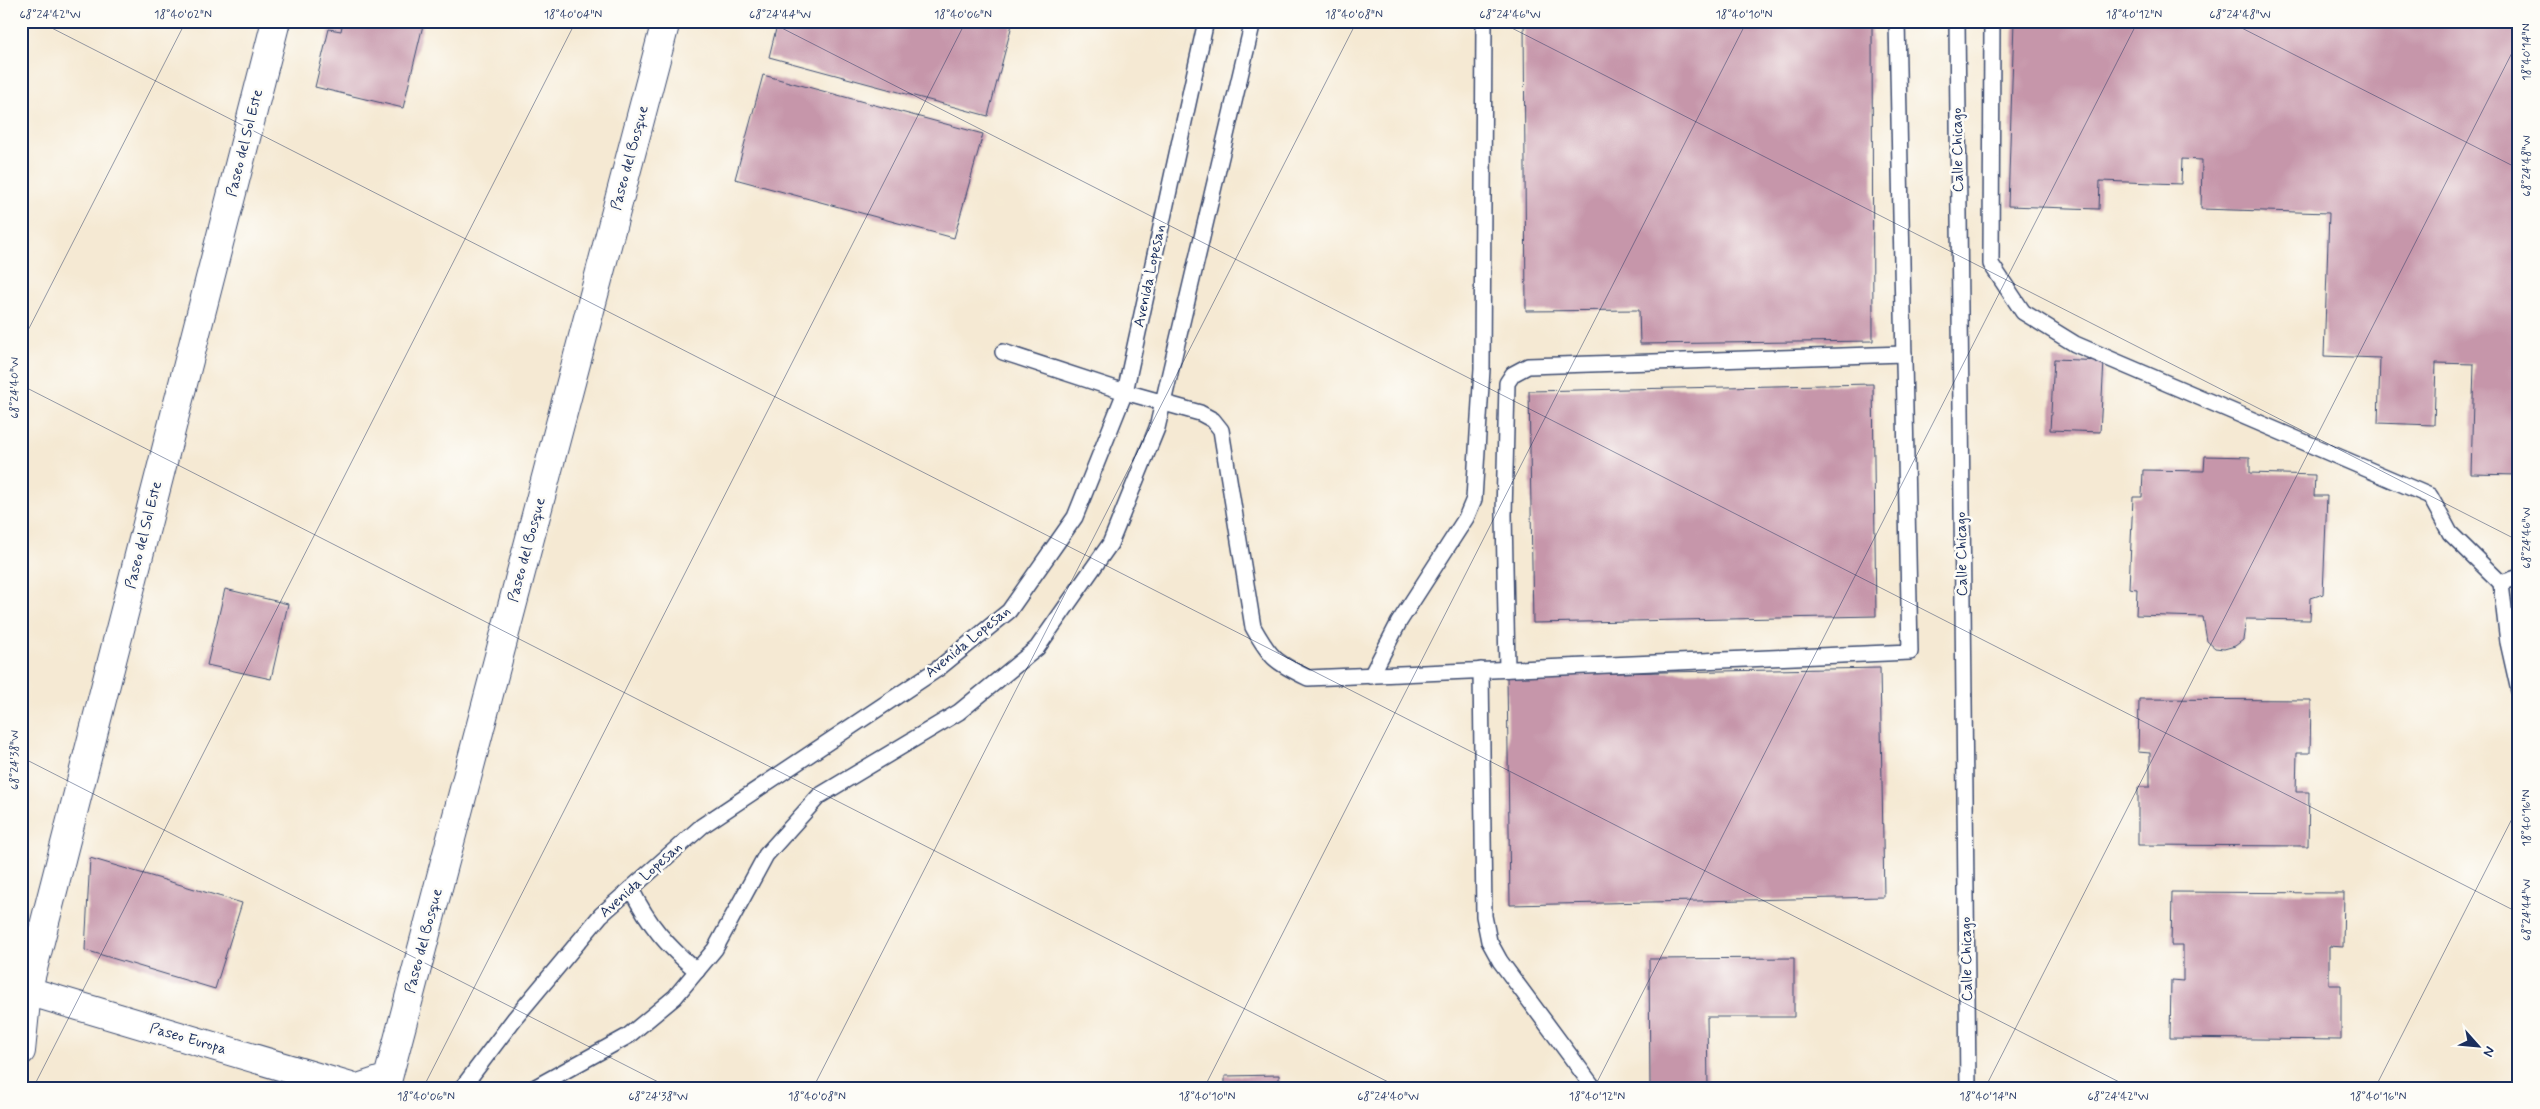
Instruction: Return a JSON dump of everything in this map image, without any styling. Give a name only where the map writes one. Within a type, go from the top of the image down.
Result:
[{"type":"street","name":"Paseo del Sol Este","points":[[21,1051],[24,991],[276,21]]},
{"type":"street","name":"Paseo del Bosque","points":[[388,1078],[666,21]]},
{"type":"street","name":"Paseo Europa","points":[[24,991],[356,1088],[388,1078]]},
{"type":"lane","name":"Avenida Lopesan","points":[[462,1088],[515,1018],[601,915],[702,826],[939,668],[1010,611],[1075,517],[1125,392],[1206,21]]},
{"type":"lane","points":[[534,1088],[628,1036],[675,997],[715,949],[766,855],[819,796],[959,712],[1037,648],[1110,544],[1157,428],[1164,403],[1253,21]]},
{"type":"lane","points":[[1371,676],[1399,622],[1466,518],[1474,499],[1482,370],[1484,21]]},
{"type":"lane","points":[[1003,352],[1125,392],[1200,413],[1214,420],[1221,430],[1253,627],[1268,655],[1286,668],[1308,678],[1910,652],[1897,21]]},
{"type":"lane","name":"Calle Chicago","points":[[1957,21],[1968,1088]]},
{"type":"lane","points":[[1992,21],[1991,264],[2023,312],[2075,344],[2430,496],[2450,533],[2501,583],[2508,642],[2519,691]]},
{"type":"lane","points":[[1507,669],[1504,515],[1507,383],[1513,374],[1528,366],[1904,354]]},
{"type":"lane","points":[[2501,583],[2519,577]]},
{"type":"lane","points":[[1481,670],[1484,916],[1489,941],[1500,960],[1594,1088]]},
{"type":"lane","points":[[631,889],[646,919],[674,951],[697,971]]},
{"type":"building","points":[[343,21],[424,21],[403,108],[315,87],[329,29],[341,31]]},
{"type":"building","points":[[778,21],[1013,21],[988,116],[769,57]]},
{"type":"building","points":[[1524,21],[1872,22],[1873,341],[1640,344],[1639,310],[1526,311]]},
{"type":"building","points":[[2014,21],[2411,21],[2411,24],[2442,24],[2442,21],[2519,21],[2519,475],[2471,474],[2474,364],[2436,363],[2434,425],[2378,423],[2380,358],[2324,356],[2329,213],[2201,209],[2202,160],[2182,159],[2181,184],[2100,181],[2099,209],[2008,206]]},
{"type":"building","points":[[763,75],[983,134],[954,238],[735,179]]},
{"type":"building","points":[[2054,359],[2104,361],[2100,432],[2050,430]]},
{"type":"building","points":[[1873,384],[1876,616],[1533,623],[1529,391]]},
{"type":"building","points":[[2205,456],[2250,457],[2250,473],[2315,475],[2314,496],[2327,496],[2323,594],[2311,598],[2310,620],[2246,619],[2243,640],[2235,646],[2224,649],[2215,648],[2207,641],[2203,617],[2136,615],[2137,589],[2129,588],[2133,497],[2142,497],[2143,470],[2204,471]]},
{"type":"building","points":[[225,589],[288,604],[271,679],[207,665]]},
{"type":"building","points":[[1880,668],[1884,897],[1510,905],[1507,675]]},
{"type":"building","points":[[2139,699],[2311,700],[2310,753],[2297,753],[2296,792],[2309,792],[2308,846],[2138,845],[2138,787],[2150,787],[2150,753],[2138,752]]},
{"type":"building","points":[[90,858],[242,903],[215,989],[85,950]]},
{"type":"building","points":[[2172,892],[2344,893],[2343,947],[2329,946],[2329,985],[2341,985],[2341,1040],[2170,1038],[2171,980],[2183,981],[2183,945],[2171,945]]},
{"type":"building","points":[[1794,958],[1794,1017],[1707,1017],[1708,1088],[1650,1088],[1649,959]]},
{"type":"building","points":[[1279,1075],[1279,1088],[1225,1088],[1225,1076]]}]
